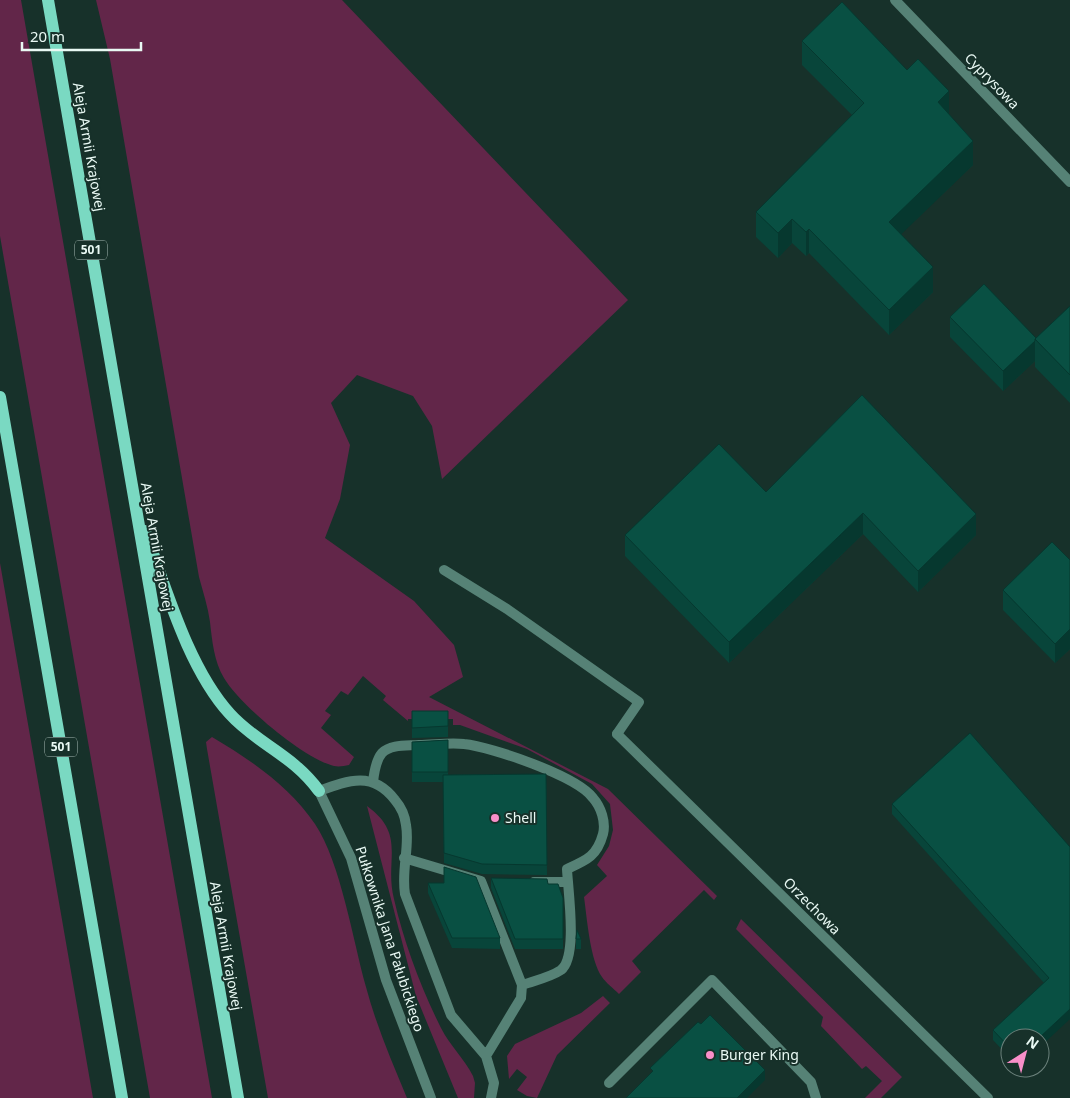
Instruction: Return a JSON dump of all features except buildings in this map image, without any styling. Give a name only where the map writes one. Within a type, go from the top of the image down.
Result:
[{"type":"main road","name":"Aleja Armii Krajowej","points":[[48,0],[238,1098]]},
{"type":"main road","name":"501","points":[[0,397],[122,1098]]},
{"type":"main road","points":[[133,500],[192,654],[211,690],[232,716],[291,760],[319,791]]},
{"type":"street","name":"Cyprysowa","points":[[894,0],[1070,182]]},
{"type":"street","name":"Orzechowa","points":[[444,570],[508,609],[639,702],[617,734],[988,1098]]},
{"type":"street","points":[[373,782],[375,770],[382,753],[395,746],[465,744],[528,762],[575,783],[593,797],[602,813],[604,830],[600,845],[589,860],[567,869],[571,944],[570,960],[561,970],[522,985]]},
{"type":"street","points":[[319,791],[359,780],[373,782],[389,792],[401,808],[406,824],[402,877],[405,894],[451,1015],[486,1056],[494,1083],[491,1098]]},
{"type":"street","name":"Pułkownika Jana Pałubickiego","points":[[319,791],[351,858],[386,980],[430,1098]]},
{"type":"street","points":[[404,858],[486,881],[522,985],[522,998],[486,1056]]},
{"type":"street","points":[[520,882],[568,882]]},
{"type":"street","points":[[609,1083],[712,980],[811,1082],[816,1098]]},
{"type":"shaded area","points":[[0,0],[21,0],[212,1098],[150,1098],[0,236]]},
{"type":"shaded area","points":[[96,0],[342,0],[628,300],[442,479],[432,426],[413,396],[357,375],[331,403],[350,445],[340,499],[325,538],[414,601],[454,645],[463,677],[429,697],[608,789],[717,896],[714,900],[704,890],[632,961],[641,972],[619,994],[598,970],[592,950],[586,916],[584,897],[607,876],[597,865],[609,846],[613,830],[610,804],[592,784],[527,749],[460,725],[453,725],[453,719],[408,719],[408,721],[383,700],[386,696],[363,676],[348,695],[341,691],[325,711],[331,715],[321,728],[354,757],[349,765],[334,766],[306,753],[273,729],[244,702],[224,678],[214,651],[208,611],[199,577],[110,59]]},
{"type":"shaded area","points":[[0,563],[93,1098],[0,1098]]},
{"type":"shaded area","points":[[212,737],[241,755],[281,786],[305,810],[324,840],[339,881],[375,1015],[407,1098],[268,1098],[207,749],[206,742]]},
{"type":"shaded area","points":[[367,806],[387,827],[392,849],[391,872],[394,899],[408,949],[441,1028],[473,1076],[475,1083],[474,1098],[458,1098],[416,996]]},
{"type":"shaded area","points":[[741,919],[902,1077],[881,1098],[865,1098],[882,1081],[866,1066],[862,1069],[821,1026],[823,1017],[736,929]]},
{"type":"shaded area","points":[[603,996],[610,1003],[557,1055],[537,1098],[527,1096],[517,1090],[527,1077],[517,1069],[509,1079],[507,1056],[515,1044],[581,1013]]},
{"type":"place","name":"Shell","points":[[495,818]]},
{"type":"place","name":"Burger King","points":[[710,1055]]}]
